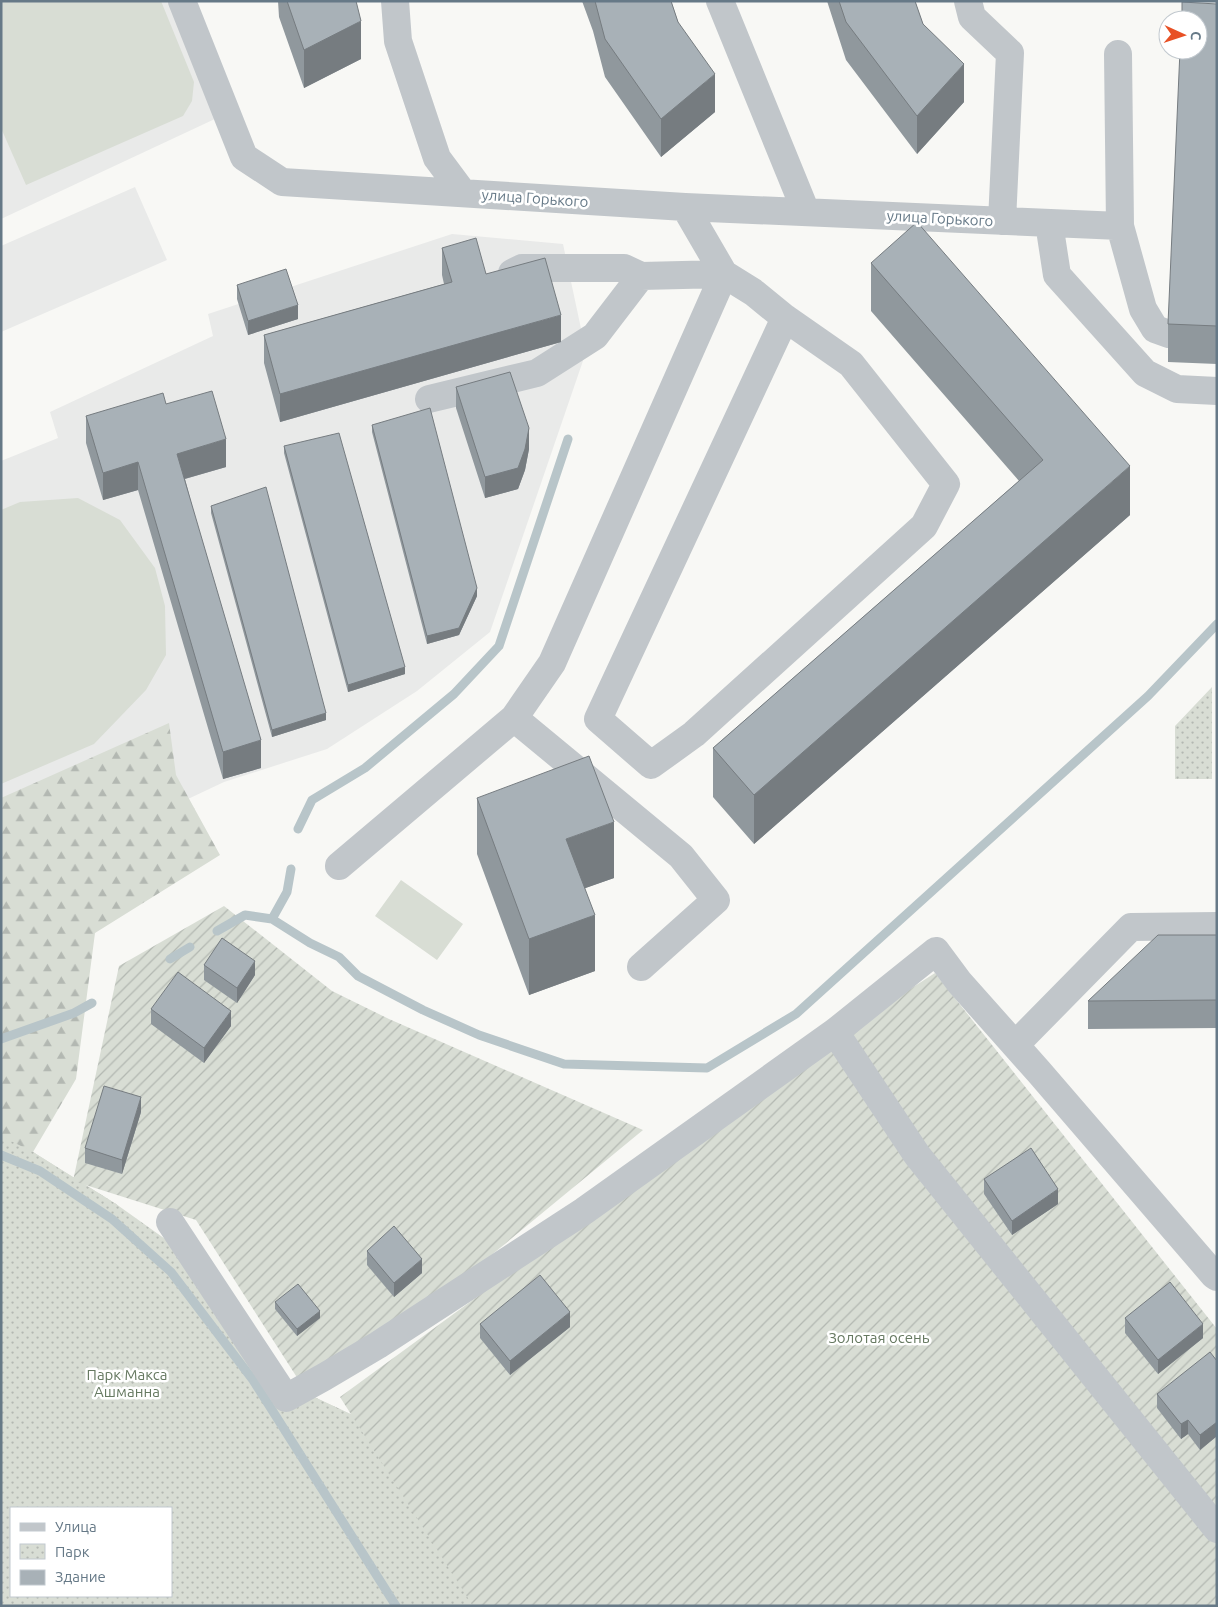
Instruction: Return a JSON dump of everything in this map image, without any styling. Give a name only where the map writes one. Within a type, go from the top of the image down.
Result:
[{"type":"street","name":"улица Горького","points":[[182,1],[244,157],[282,182],[685,207],[1120,226]]},
{"type":"street","points":[[395,1],[398,41],[437,158],[463,193]]},
{"type":"street","points":[[720,1],[806,212]]},
{"type":"street","points":[[968,1],[972,17],[1010,53],[1002,221]]},
{"type":"street","points":[[1118,54],[1120,226],[1142,310],[1155,329],[1170,334]]},
{"type":"street","points":[[685,207],[724,274],[753,292],[785,318],[850,364],[946,484],[924,526],[694,734],[651,765],[598,719],[785,318]]},
{"type":"street","points":[[1049,223],[1057,275],[1145,373],[1177,389],[1217,391]]},
{"type":"street","points":[[495,281],[522,268],[624,268],[640,276],[724,274]]},
{"type":"street","points":[[340,866],[514,718],[552,663],[724,274]]},
{"type":"street","points":[[429,400],[537,373],[595,336],[640,276]]},
{"type":"street","points":[[514,718],[681,856],[716,900],[641,967]]},
{"type":"street","points":[[1015,1045],[1131,927],[1217,926]]},
{"type":"street","points":[[170,1222],[286,1398],[378,1345],[584,1212],[834,1032],[936,951],[959,982],[1214,1275],[1217,1276]]},
{"type":"street","points":[[834,1032],[918,1155],[1217,1529]]},
{"type":"shaded area","points":[[1,1],[171,1],[217,118],[1,219]]},
{"type":"shaded area","points":[[135,187],[167,260],[1,332],[1,246]]},
{"type":"shaded area","points":[[452,234],[563,244],[586,352],[490,632],[417,691],[327,749],[224,782],[152,816],[1,815],[1,461],[58,438],[50,412],[213,336],[208,314]]},
{"type":"green space","points":[[1,1],[161,1],[194,82],[192,101],[183,116],[26,185],[1,128]]},
{"type":"green space","points":[[78,498],[120,520],[155,568],[165,606],[166,655],[146,690],[94,744],[1,784],[1,510],[20,502]]},
{"type":"green space","points":[[1212,687],[1212,779],[1175,779],[1175,726]]},
{"type":"green space","name":"Парк Макса Ашманна","points":[[169,723],[176,775],[220,855],[95,933],[76,1079],[33,1152],[116,1204],[278,1380],[395,1435],[502,1606],[1,1606],[1,798]]},
{"type":"green space","points":[[401,880],[463,924],[437,960],[375,916]]},
{"type":"green space","points":[[224,906],[332,991],[389,1019],[643,1130],[472,1271],[298,1379],[196,1220],[73,1181],[119,966]]},
{"type":"green space","name":"Золотая осень","points":[[935,973],[1217,1329],[1217,1606],[473,1606],[340,1397],[805,1057]]},
{"type":"green space","name":"Парк Макса Ашманна","points":[[1,1136],[33,1152],[116,1204],[196,1261],[278,1380],[395,1435],[502,1606],[1,1606]]},
{"type":"building","points":[[287,1],[356,1],[361,21],[304,50]]},
{"type":"building","points":[[595,1],[671,1],[678,22],[715,74],[661,119],[605,39]]},
{"type":"building","points":[[839,1],[915,1],[923,24],[964,64],[917,116],[846,22]]},
{"type":"building","points":[[1182,2],[1217,4],[1217,326],[1168,324],[1180,60],[1208,60],[1208,10],[1182,10]]},
{"type":"building","points":[[917,222],[1130,466],[754,795],[713,748],[1043,460],[871,263]]},
{"type":"building","points":[[476,238],[486,274],[545,258],[561,315],[280,394],[264,335],[452,282],[442,248]]},
{"type":"building","points":[[286,269],[298,305],[248,321],[237,285]]},
{"type":"building","points":[[510,372],[529,428],[525,449],[518,468],[485,477],[456,387]]},
{"type":"building","points":[[212,391],[226,439],[177,454],[261,740],[223,752],[138,462],[103,473],[86,416],[163,393],[166,404]]},
{"type":"building","points":[[430,408],[477,588],[459,628],[427,636],[372,425]]},
{"type":"building","points":[[339,433],[405,667],[348,685],[284,446]]},
{"type":"building","points":[[266,487],[326,713],[272,730],[211,506]]},
{"type":"building","points":[[589,756],[614,822],[566,839],[595,915],[529,939],[477,798]]},
{"type":"building","points":[[1158,935],[1217,935],[1217,1000],[1088,1001]]},
{"type":"building","points":[[222,938],[255,961],[237,988],[204,965]]},
{"type":"building","points":[[178,972],[231,1011],[204,1048],[151,1009]]},
{"type":"building","points":[[104,1086],[141,1097],[122,1160],[85,1148]]},
{"type":"building","points":[[1031,1148],[1058,1189],[1012,1221],[984,1179]]},
{"type":"building","points":[[394,1226],[422,1259],[394,1283],[367,1251]]},
{"type":"building","points":[[540,1275],[570,1312],[510,1361],[480,1324]]},
{"type":"building","points":[[1170,1282],[1203,1324],[1158,1360],[1125,1318]]},
{"type":"building","points":[[298,1284],[320,1311],[297,1329],[275,1302]]},
{"type":"building","points":[[1210,1352],[1217,1361],[1217,1422],[1200,1435],[1188,1420],[1181,1424],[1157,1394]]},
{"type":"waterway","points":[[298,829],[312,800],[365,768],[454,694],[499,646],[568,439]]},
{"type":"waterway","points":[[217,931],[245,915],[272,919],[310,943],[339,957],[358,976],[423,1010],[479,1035],[564,1064],[707,1068],[796,1014],[1148,696],[1217,624]]},
{"type":"waterway","points":[[272,919],[287,892],[291,869]]},
{"type":"waterway","points":[[170,959],[190,947]]},
{"type":"waterway","points":[[1,1039],[74,1013],[92,1003]]},
{"type":"waterway","points":[[1,1155],[40,1171],[112,1219],[171,1272],[253,1380],[396,1606]]}]
